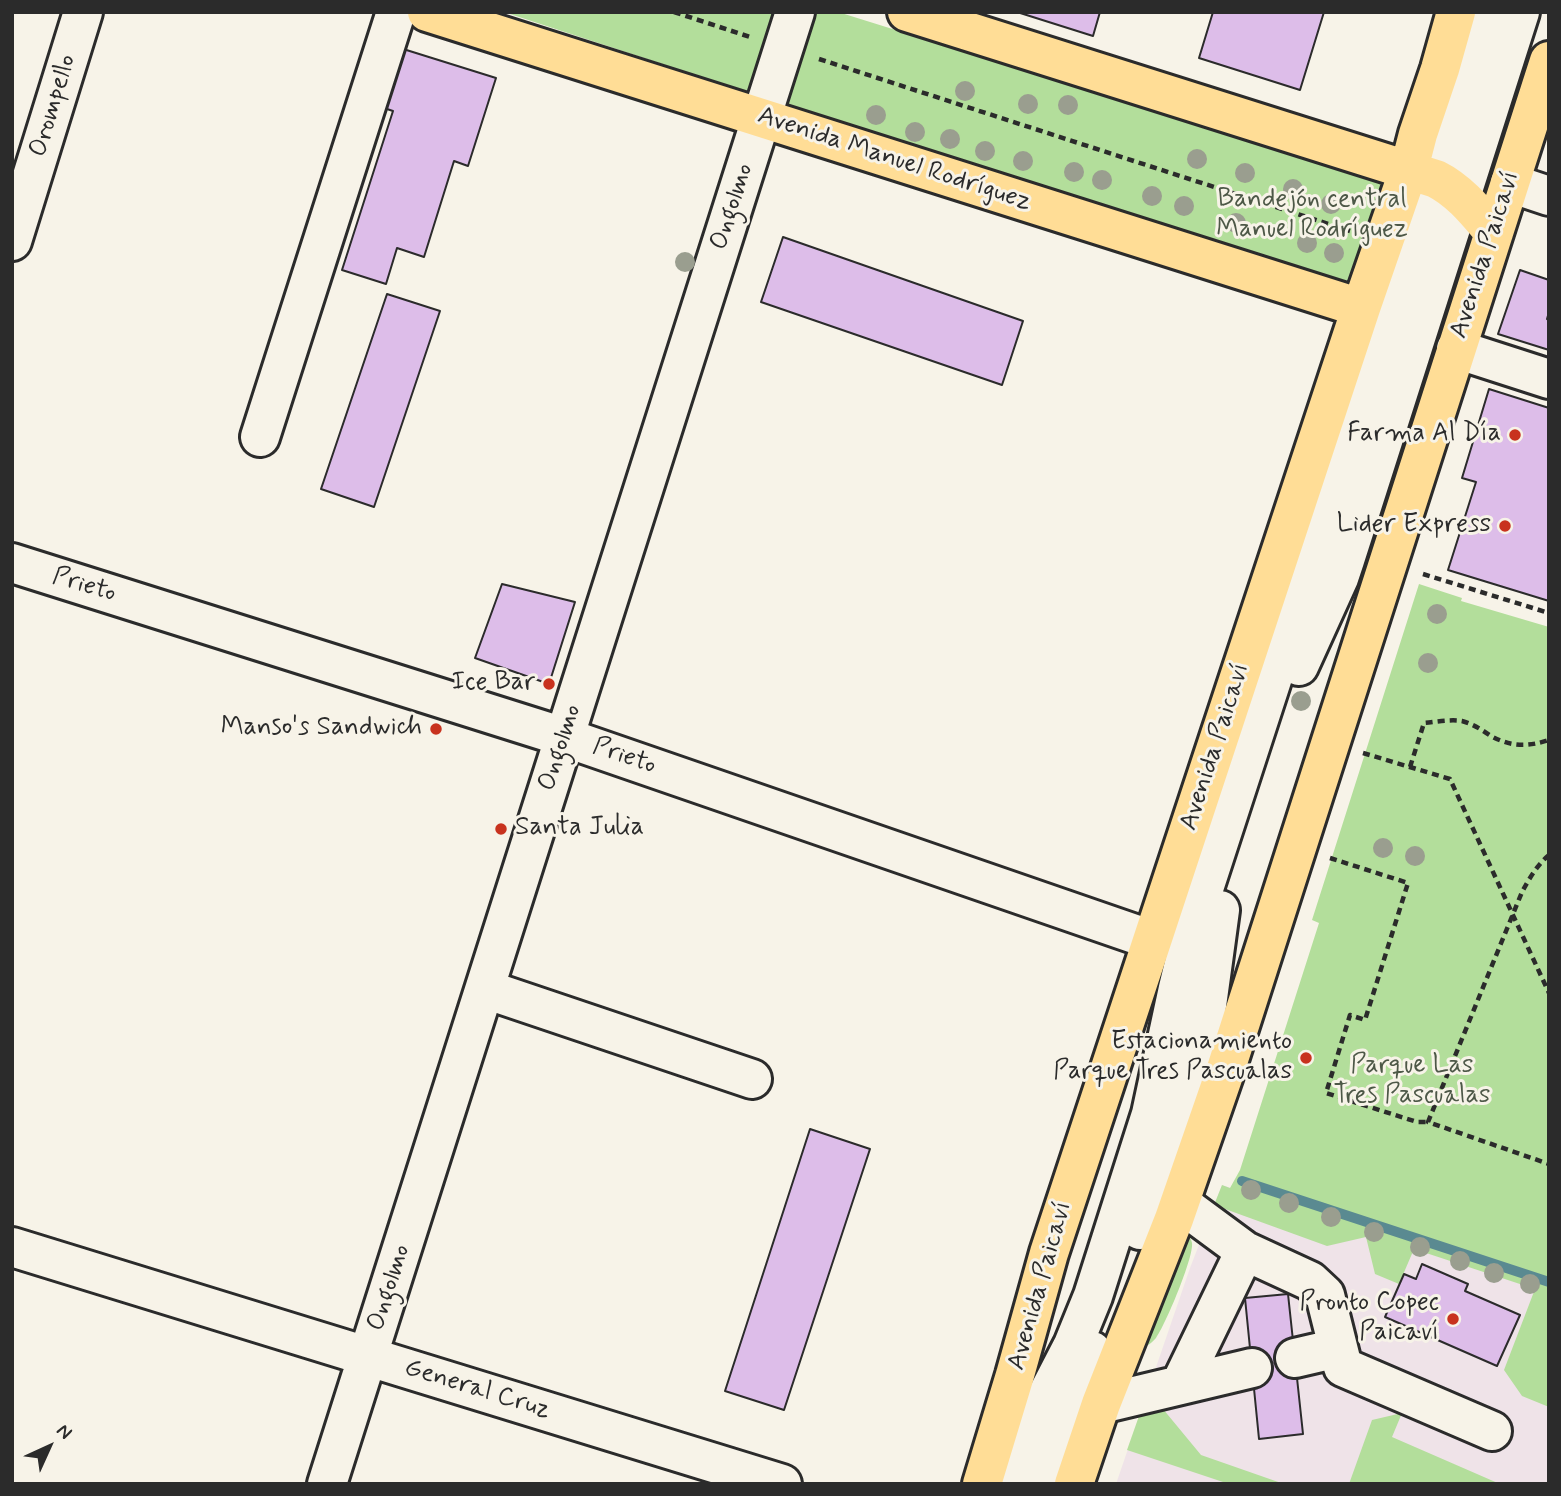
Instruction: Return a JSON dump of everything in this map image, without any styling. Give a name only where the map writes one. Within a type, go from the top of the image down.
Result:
[{"type":"main road","name":"Avenida Manuel Rodríguez","points":[[427,12],[1361,308]]},
{"type":"main road","points":[[907,12],[1435,182],[1473,208],[1494,233]]},
{"type":"main road","name":"Avenida Paicaví","points":[[982,1484],[1049,1253],[1361,308],[1435,182],[1418,134],[1456,12]]},
{"type":"main road","name":"Avenida Paicaví","points":[[1074,1484],[1101,1404],[1180,1203],[1262,959],[1549,61]]},
{"type":"street","name":"Orompello","points":[[12,241],[83,12]]},
{"type":"street","points":[[260,437],[396,12]]},
{"type":"street","points":[[1011,1484],[1031,1426],[1073,1345],[1093,1296],[1151,1114],[1197,910],[1469,75],[1493,12]]},
{"type":"street","points":[[1045,1484],[1084,1373],[1148,1210],[1192,1080],[1206,1013],[1218,916],[1234,854],[1284,702],[1345,559],[1435,182],[1520,12]]},
{"type":"street","name":"Ongolmo","points":[[327,1484],[790,30]]},
{"type":"street","points":[[1510,183],[1549,196]]},
{"type":"street","points":[[1456,349],[1549,379]]},
{"type":"street","name":"Prieto","points":[[12,563],[564,737],[1152,940]]},
{"type":"street","points":[[485,989],[752,1079]]},
{"type":"street","points":[[1180,1203],[1245,1251],[1310,1281],[1325,1295],[1343,1367],[1492,1431]]},
{"type":"street","name":"General Cruz","points":[[12,1247],[782,1484]]},
{"type":"street","points":[[1180,1385],[1245,1251]]},
{"type":"street","points":[[1295,1358],[1338,1348]]},
{"type":"street","points":[[1101,1404],[1252,1368]]},
{"type":"path","points":[[674,12],[790,30],[1350,231]]},
{"type":"path","points":[[1413,571],[1549,613]]},
{"type":"path","points":[[1410,767],[1424,723],[1453,720],[1463,722],[1509,744],[1522,746],[1549,740]]},
{"type":"path","points":[[1368,754],[1450,779],[1549,993]]},
{"type":"path","points":[[1322,855],[1408,883],[1365,1020],[1350,1015],[1326,1093],[1417,1122],[1427,1122],[1549,1164]]},
{"type":"path","points":[[1427,1122],[1512,914],[1530,876],[1549,855]]},
{"type":"shaded area","points":[[1222,1185],[1549,1293],[1549,1484],[1116,1484],[1190,1268]]},
{"type":"green space","name":"Bandejón central Manuel Rodríguez","points":[[504,12],[838,12],[1386,183],[1357,285]]},
{"type":"green space","name":"Parque Las Tres Pascualas","points":[[1419,584],[1462,598],[1461,601],[1549,627],[1549,1407],[1522,1396],[1504,1370],[1535,1289],[1414,1249],[1399,1284],[1375,1274],[1366,1237],[1327,1246],[1214,1205],[1222,1185],[1230,1188],[1240,1170],[1319,923],[1312,920]]},
{"type":"green space","points":[[1178,1226],[1192,1243],[1188,1262],[1160,1331],[1152,1342],[1138,1351]]},
{"type":"green space","points":[[1163,1409],[1201,1455],[1284,1484],[1229,1484],[1127,1450],[1139,1416]]},
{"type":"green space","points":[[1402,1413],[1392,1437],[1500,1484],[1349,1484],[1372,1420]]},
{"type":"building","points":[[1017,12],[1100,12],[1093,36]]},
{"type":"building","points":[[1213,12],[1324,12],[1300,90],[1199,58]]},
{"type":"building","points":[[400,48],[496,78],[468,166],[454,161],[424,257],[397,248],[386,284],[342,270],[393,111],[381,107]]},
{"type":"building","points":[[783,237],[1023,321],[1002,385],[761,302]]},
{"type":"building","points":[[1520,270],[1549,280],[1549,350],[1498,334]]},
{"type":"building","points":[[387,294],[440,311],[374,507],[321,489]]},
{"type":"building","name":"Lider Express","points":[[1489,389],[1549,408],[1549,601],[1448,570],[1476,482],[1462,478]]},
{"type":"building","points":[[502,584],[575,602],[549,684],[475,658]]},
{"type":"building","points":[[810,1129],[870,1149],[784,1410],[725,1391]]},
{"type":"building","points":[[1422,1264],[1468,1284],[1465,1291],[1520,1315],[1497,1366],[1385,1317],[1404,1274],[1416,1279]]},
{"type":"building","points":[[1288,1294],[1303,1434],[1259,1439],[1245,1298]]},
{"type":"waterway","points":[[1242,1181],[1549,1282]]},
{"type":"place","name":"Farma Al Día","points":[[1515,435]]},
{"type":"place","name":"Lider Express","points":[[1505,526]]},
{"type":"place","name":"Ice Bar","points":[[549,684]]},
{"type":"place","name":"Manso's Sandwich","points":[[436,729]]},
{"type":"place","name":"Santa Julia","points":[[501,829]]},
{"type":"place","name":"Estacionamiento Parque Tres Pascualas","points":[[1306,1058]]},
{"type":"place","name":"Pronto Copec Paicaví","points":[[1453,1319]]}]
